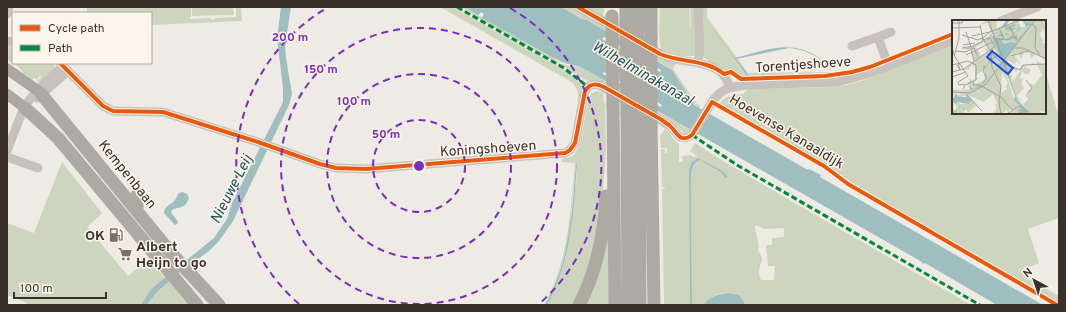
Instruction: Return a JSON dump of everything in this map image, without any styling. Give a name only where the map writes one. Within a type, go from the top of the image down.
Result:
[{"type":"highway","points":[[626,7],[628,305]]},
{"type":"highway","points":[[638,7],[640,305]]},
{"type":"highway","points":[[651,7],[651,127],[654,305]]},
{"type":"highway","points":[[612,12],[615,305]]},
{"type":"highway","name":"Kempenbaan","points":[[39,93],[72,131],[172,254],[219,305]]},
{"type":"highway","points":[[24,107],[58,138],[114,209],[197,305]]},
{"type":"highway","points":[[579,305],[592,275],[601,244],[608,174],[613,151]]},
{"type":"highway","points":[[94,159],[112,165]]},
{"type":"highway","points":[[137,195],[137,211]]},
{"type":"main road","name":"Kempenbaan","points":[[7,69],[39,93]]},
{"type":"main road","points":[[7,94],[24,107]]},
{"type":"street","points":[[7,14],[9,7]]},
{"type":"street","name":"Hoevense Kanaaldijk","points":[[578,7],[660,54],[670,58],[698,62],[718,69],[728,79],[730,88]]},
{"type":"street","points":[[698,7],[700,50],[698,62]]},
{"type":"street","points":[[1003,20],[1033,8]]},
{"type":"street","name":"Torentjeshoeve","points":[[852,46],[891,32]]},
{"type":"street","points":[[878,37],[888,65]]},
{"type":"street","name":"Torentjeshoeve","points":[[730,88],[751,85],[837,82],[850,79],[952,40]]},
{"type":"street","name":"Koningshoeven","points":[[24,107],[63,67],[103,106],[113,111],[163,112],[258,142],[320,164],[351,169],[398,167],[565,153],[570,150],[575,143],[585,91],[590,86],[596,84],[662,120],[680,137],[687,138],[694,131],[717,95],[725,89],[730,88]]},
{"type":"street","points":[[7,150],[24,107]]},
{"type":"street","points":[[7,157],[38,168]]},
{"type":"green space","points":[[87,7],[191,7],[190,19],[211,18],[211,20],[215,18],[236,17],[236,7],[241,7],[242,21],[152,25],[152,12],[87,12]]},
{"type":"green space","points":[[192,7],[233,7],[234,15],[192,16]]},
{"type":"green space","points":[[440,7],[453,7],[569,73],[582,85],[578,104],[577,91],[575,86],[570,81]]},
{"type":"green space","points":[[461,7],[464,7],[552,57],[561,64],[581,67],[692,131],[686,134],[674,125],[589,82],[586,79],[585,80]]},
{"type":"green space","points":[[561,7],[575,7],[660,56],[676,62],[673,69],[696,103],[705,109],[694,105],[672,70],[668,67],[587,20],[581,19]]},
{"type":"green space","points":[[582,7],[604,7],[603,19]]},
{"type":"green space","points":[[660,7],[689,7],[691,28],[690,7],[696,7],[696,54],[694,56],[679,56],[661,51],[659,32]]},
{"type":"green space","points":[[699,7],[707,7],[707,17],[748,73],[836,72],[833,74],[743,77],[738,76],[732,70],[725,71],[711,63],[703,56]]},
{"type":"green space","points":[[603,19],[661,51],[661,52]]},
{"type":"green space","points":[[952,44],[952,114],[1046,114],[1046,74],[1059,117],[1059,218],[1028,229],[1039,263],[1029,267],[1028,278],[1059,296],[1059,304],[719,104],[727,97],[743,94],[748,89],[834,87],[861,81]]},
{"type":"green space","points":[[7,46],[12,47],[12,63],[7,60]]},
{"type":"green space","points":[[14,64],[53,64],[55,66],[54,69],[39,82],[37,81],[41,77],[40,75],[37,80],[34,78],[32,80],[24,74],[19,67]]},
{"type":"green space","points":[[596,91],[604,93],[606,151],[597,244],[575,305],[547,305],[554,292],[564,264],[567,250],[572,220],[577,170],[576,164],[569,237],[556,284],[544,305],[559,271],[570,218],[575,163],[562,162],[562,159],[574,155],[579,146],[589,98],[590,95]]},
{"type":"green space","points":[[662,127],[667,130],[679,144],[679,162],[683,161],[682,156],[697,156],[690,151],[695,143],[731,166],[971,305],[746,305],[735,296],[728,293],[721,293],[708,300],[703,305],[664,305],[662,189],[665,189],[662,187],[661,149],[665,149],[665,153],[667,153],[667,148],[661,148],[660,136],[665,129]],"holes":[[[698,158],[723,171],[728,177],[725,178],[721,172],[700,160],[695,163],[692,170],[692,298],[690,300],[689,170]],[[755,225],[765,229],[784,228],[784,237],[772,238],[772,245],[766,245],[768,266],[775,266],[774,280],[761,280],[759,271],[762,258],[758,251]]]},
{"type":"green space","points":[[62,162],[102,213],[87,227],[128,276],[149,259],[165,278],[151,289],[141,305],[28,305],[25,302],[7,295],[7,223],[34,233]]},
{"type":"green space","points":[[608,215],[609,305],[582,305]]},
{"type":"green space","points":[[169,282],[188,305],[147,305],[157,292]]},
{"type":"water","points":[[281,7],[291,7],[285,46],[292,94],[289,105],[233,221],[219,241],[209,251],[180,272],[157,292],[147,305],[141,305],[151,289],[214,238],[227,219],[232,203],[283,102],[283,88],[277,38]]},
{"type":"water","name":"Wilhelminakanaal","points":[[464,7],[561,7],[581,19],[587,20],[672,70],[694,105],[808,170],[809,169],[821,175],[820,177],[1043,305],[997,305],[925,263],[922,264],[922,262],[581,67],[564,63],[552,57],[482,18],[484,14],[481,12],[478,15]],"holes":[[[604,37],[661,70],[660,72],[602,39]],[[604,72],[662,105],[661,107],[603,74]]]},
{"type":"water","points":[[705,18],[735,58],[769,49],[789,47],[800,49],[811,54],[789,48],[736,59],[748,74],[748,77]]},
{"type":"water","points":[[813,55],[822,60],[832,69]]},
{"type":"water","points":[[698,158],[723,171],[728,177],[725,178],[721,172],[700,160],[695,163],[692,169],[692,305],[690,305],[689,170],[692,162]]},
{"type":"water","points":[[576,164],[573,218],[570,236],[561,272],[555,289],[547,305],[545,305],[560,271],[565,254],[571,218]]},
{"type":"water","points":[[183,192],[187,194],[189,198],[185,205],[173,209],[171,212],[178,223],[175,225],[164,213],[164,211],[166,207],[176,199],[179,193]]},
{"type":"water","points":[[728,293],[739,295],[746,305],[703,305],[714,296]]},
{"type":"marked path","points":[[457,7],[564,68],[588,87]]},
{"type":"marked path","points":[[692,135],[737,165],[980,305]]},
{"type":"cycle path","points":[[578,7],[660,54],[677,59],[701,63],[717,69],[724,74],[731,72],[741,79],[825,76],[852,72],[870,67],[952,34]]},
{"type":"cycle path","points":[[61,64],[103,106],[113,111],[163,112],[336,168],[366,169],[565,153],[570,150],[575,143],[585,91],[593,84],[604,87],[662,120],[682,138],[692,135],[712,102],[824,166],[848,184],[1057,305]]},
{"type":"place","name":"OK","points":[[116,235]]},
{"type":"place","name":"Albert Heijn to go","points":[[125,254]]},
{"type":"water label","name":"Nieuwe Leij","points":[[231,189]]}]
